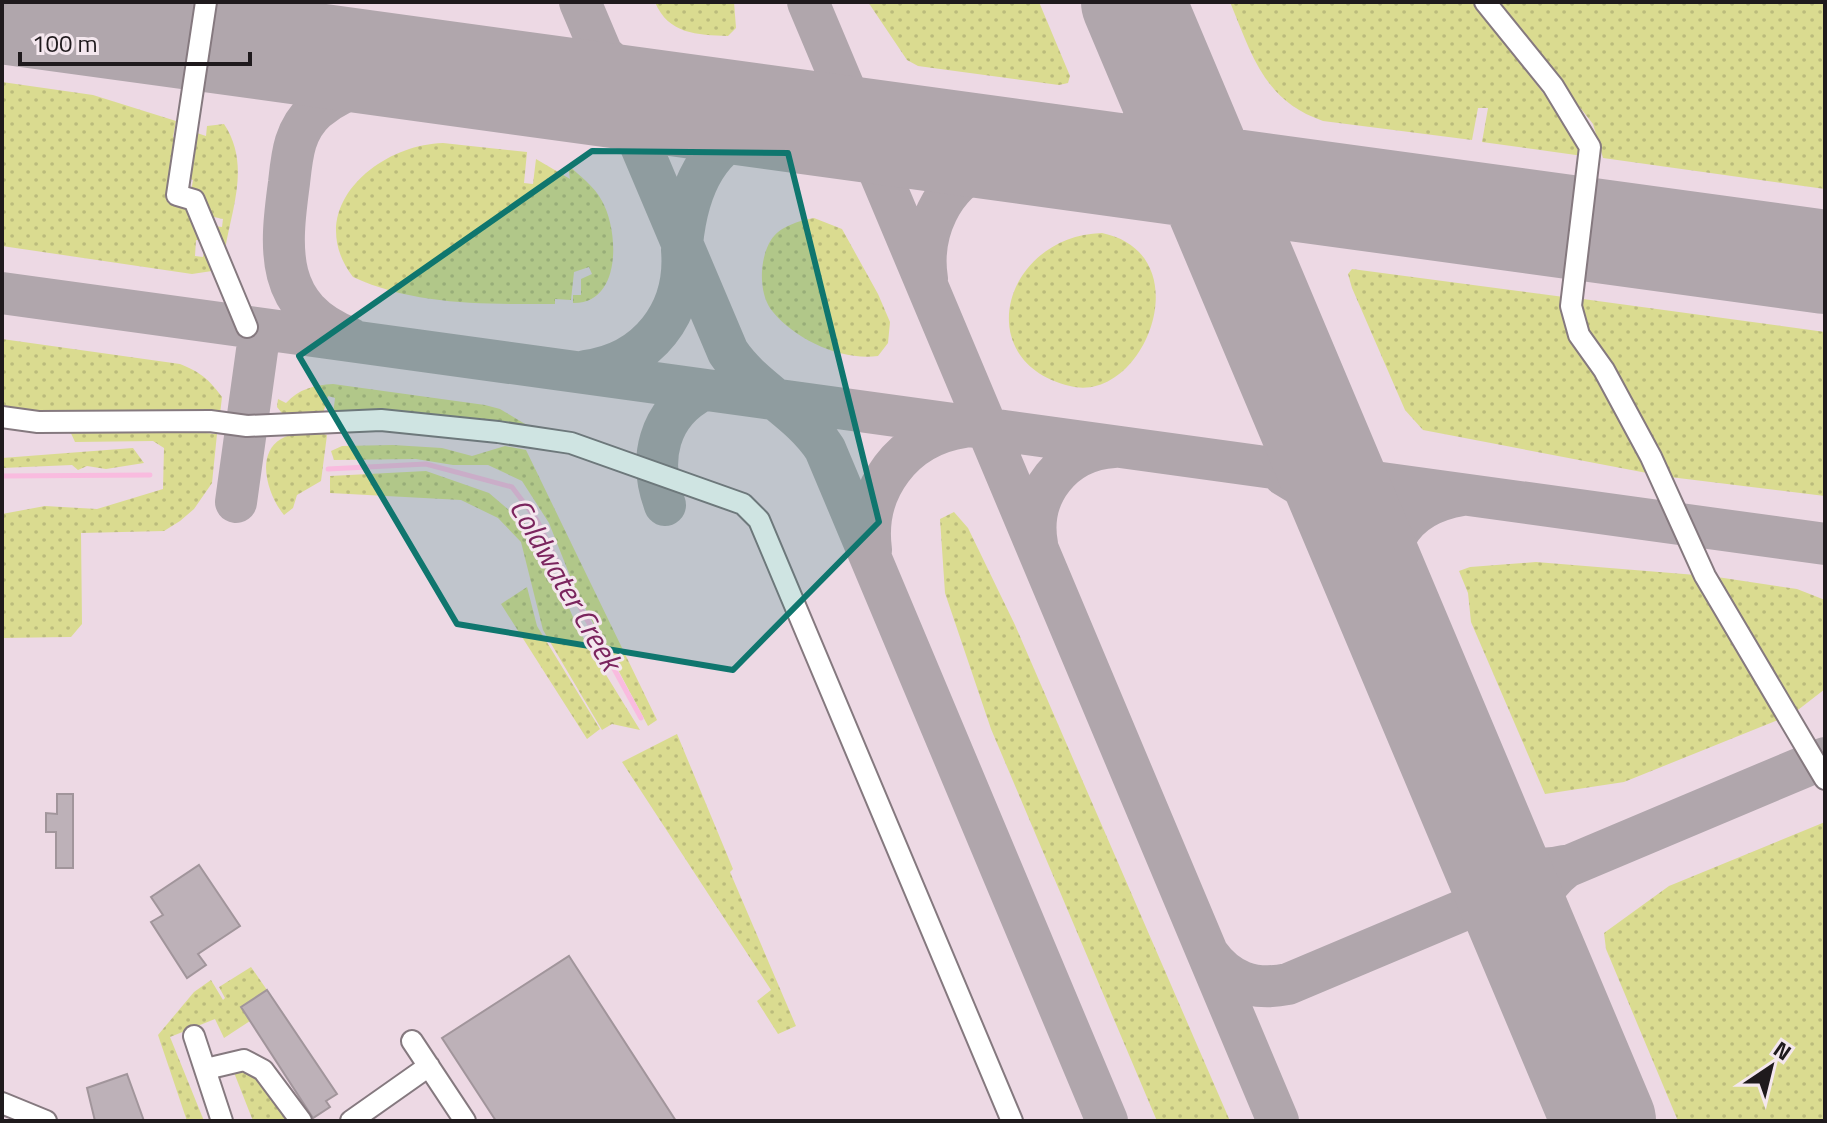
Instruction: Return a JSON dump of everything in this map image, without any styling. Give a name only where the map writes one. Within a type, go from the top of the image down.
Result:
[{"type":"street","points":[[206,2],[177,195],[194,200],[247,327]]},
{"type":"street","points":[[1485,2],[1553,86],[1590,147],[1571,306],[1579,335],[1604,370],[1651,457],[1705,576],[1825,779]]},
{"type":"street","points":[[2,417],[38,422],[210,421],[247,426],[381,420],[498,432],[571,443],[743,504],[759,520],[1012,1121]]},
{"type":"street","points":[[194,1036],[222,1121]]},
{"type":"street","points":[[412,1041],[465,1121]]},
{"type":"street","points":[[206,1069],[244,1060],[263,1070],[301,1121]]},
{"type":"street","points":[[351,1121],[429,1066]]},
{"type":"street","points":[[2,1103],[46,1121]]},
{"type":"highlighted area","points":[[592,151],[788,153],[879,522],[733,670],[457,624],[299,356]]},
{"type":"shaded area","points":[[2,2],[1825,2],[1825,1121],[2,1121]]},
{"type":"green space","points":[[655,2],[734,2],[736,28],[728,36],[685,31],[668,21]]},
{"type":"green space","points":[[868,2],[1039,2],[1070,76],[1068,83],[1059,85],[918,66],[907,60]]},
{"type":"green space","points":[[1230,2],[1474,2],[1581,143],[1583,156],[1482,142],[1488,108],[1478,108],[1472,140],[1323,121],[1303,112],[1273,89],[1254,58]]},
{"type":"green space","points":[[1497,2],[1825,2],[1825,189],[1603,158],[1593,124]]},
{"type":"green space","points":[[2,82],[93,95],[176,121],[173,137],[181,139],[186,206],[206,241],[196,240],[195,256],[203,257],[205,244],[212,271],[192,274],[2,246]]},
{"type":"green space","points":[[224,124],[232,139],[238,169],[225,249],[217,242],[208,225],[222,227],[223,219],[205,215],[191,192],[193,180],[186,178],[191,131],[206,136],[207,126]]},
{"type":"green space","points":[[443,143],[527,152],[524,183],[533,184],[536,159],[570,179],[568,165],[595,191],[608,214],[612,230],[612,264],[601,292],[589,300],[573,303],[573,295],[581,295],[581,279],[592,274],[589,267],[574,272],[571,300],[555,299],[555,304],[478,303],[427,298],[353,277],[339,252],[336,228],[341,206],[354,186],[372,169],[394,155]]},
{"type":"green space","points":[[814,218],[842,229],[878,294],[890,322],[888,343],[878,356],[835,352],[807,340],[783,322],[768,305],[762,267],[771,240],[785,228]]},
{"type":"green space","points":[[1102,233],[1133,246],[1150,268],[1156,296],[1152,324],[1139,351],[1120,373],[1097,386],[1070,386],[1038,372],[1018,352],[1009,327],[1011,301],[1022,276],[1041,255],[1068,239]]},
{"type":"green space","points":[[1352,269],[1564,297],[1647,473],[1423,430],[1405,410],[1352,288],[1348,274]]},
{"type":"green space","points":[[1583,299],[1825,332],[1825,496],[1670,477],[1589,332],[1582,314]]},
{"type":"green space","points":[[2,339],[180,364],[204,377],[222,397],[220,414],[55,414],[2,409]]},
{"type":"green space","points":[[333,384],[485,405],[500,409],[530,427],[409,412],[333,415],[335,398],[328,396],[323,414],[285,417],[277,407],[278,399],[286,403],[307,389]]},
{"type":"green space","points":[[140,427],[217,434],[212,483],[194,509],[164,531],[81,533],[82,624],[71,637],[2,638],[2,514],[45,506],[97,509],[163,489],[164,448],[153,441],[75,442],[69,429]]},
{"type":"green space","points":[[327,435],[321,481],[297,495],[293,508],[284,515],[269,487],[268,455],[273,446],[285,437]]},
{"type":"green space","points":[[342,446],[442,448],[472,456],[505,446],[526,450],[657,720],[648,726],[576,591],[549,523],[522,481],[488,465],[453,465],[416,459],[334,460],[331,451]]},
{"type":"green space","points":[[133,448],[144,463],[106,469],[87,466],[78,470],[72,465],[2,468],[2,458]]},
{"type":"green space","points":[[426,471],[489,493],[537,534],[579,631],[640,730],[612,724],[602,730],[543,630],[521,542],[498,518],[461,500],[330,493],[330,476]]},
{"type":"green space","points":[[954,512],[968,528],[1015,625],[1230,1121],[1157,1121],[991,729],[945,593],[940,519]]},
{"type":"green space","points":[[1536,562],[1696,575],[1778,720],[1624,782],[1545,794],[1471,622],[1468,593],[1459,571],[1470,567]]},
{"type":"green space","points":[[1717,577],[1797,589],[1825,600],[1825,689],[1794,713]]},
{"type":"green space","points":[[527,587],[537,626],[600,729],[587,739],[501,604]]},
{"type":"green space","points":[[677,734],[733,869],[730,872],[796,1026],[778,1034],[757,1001],[771,990],[622,762]]},
{"type":"green space","points":[[1825,822],[1825,1121],[1678,1121],[1606,949],[1604,933],[1669,886]]},
{"type":"green space","points":[[251,967],[267,990],[241,1007],[250,1021],[224,1038],[215,1019],[170,1037],[204,1121],[187,1121],[158,1035],[194,992],[211,980],[223,1000],[225,998],[219,987]]},
{"type":"green space","points":[[239,1068],[257,1077],[290,1121],[253,1121],[233,1070]]},
{"type":"building","points":[[57,794],[73,794],[73,868],[56,868],[56,832],[46,832],[46,813],[57,814]]},
{"type":"building","points":[[199,865],[240,926],[198,954],[206,965],[187,978],[151,922],[163,915],[151,897]]},
{"type":"building","points":[[569,956],[676,1121],[496,1121],[442,1038]]},
{"type":"building","points":[[267,990],[337,1094],[326,1101],[330,1107],[313,1118],[241,1007]]},
{"type":"building","points":[[127,1074],[144,1121],[95,1121],[87,1088]]},
{"type":"waterway","name":"Coldwater Creek","points":[[328,469],[426,464],[512,487],[537,520],[574,596],[641,718]]},
{"type":"waterway","name":"Coldwater Creek","points":[[2,476],[150,475]]},
{"type":"taxiway","points":[[580,2],[728,352],[751,378],[803,423],[825,449],[1107,1121]]},
{"type":"taxiway","points":[[808,2],[1278,1121]]},
{"type":"taxiway","points":[[606,58],[633,84],[689,106]]},
{"type":"taxiway","points":[[350,338],[325,325],[307,310],[295,293],[288,274],[284,231],[295,144],[303,126],[316,110],[343,92],[389,77],[438,72]]},
{"type":"taxiway","points":[[563,89],[600,103],[632,131]]},
{"type":"taxiway","points":[[848,94],[876,121],[923,137]]},
{"type":"taxiway","points":[[682,244],[690,201],[698,181],[708,163],[737,136],[757,128],[781,124],[861,129]]},
{"type":"taxiway","points":[[927,279],[927,245],[937,212],[946,197],[970,173],[1028,151]]},
{"type":"taxiway","points":[[585,371],[627,357],[645,346],[659,331],[678,294],[682,250]]},
{"type":"taxiway","points":[[2,293],[1825,544]]},
{"type":"taxiway","points":[[236,502],[260,329]]},
{"type":"taxiway","points":[[665,505],[657,471],[661,439],[676,411],[703,390]]},
{"type":"taxiway","points":[[871,550],[870,528],[874,506],[892,469],[923,441],[964,427]]},
{"type":"taxiway","points":[[1037,544],[1038,508],[1053,478],[1079,456],[1114,447]]},
{"type":"taxiway","points":[[1284,475],[1325,500],[1357,538]]},
{"type":"taxiway","points":[[1390,615],[1387,572],[1396,536],[1407,521],[1421,510],[1462,495]]},
{"type":"taxiway","points":[[1208,954],[1224,971],[1243,982],[1264,986],[1288,984],[1825,758]]},
{"type":"taxiway","points":[[1477,821],[1503,852],[1524,865],[1536,868],[1564,866]]},
{"type":"taxiway","points":[[1533,954],[1532,928],[1537,905],[1548,885],[1566,867]]},
{"type":"runway","points":[[1133,2],[1604,1121]]},
{"type":"runway","points":[[2,12],[1825,262]]}]
